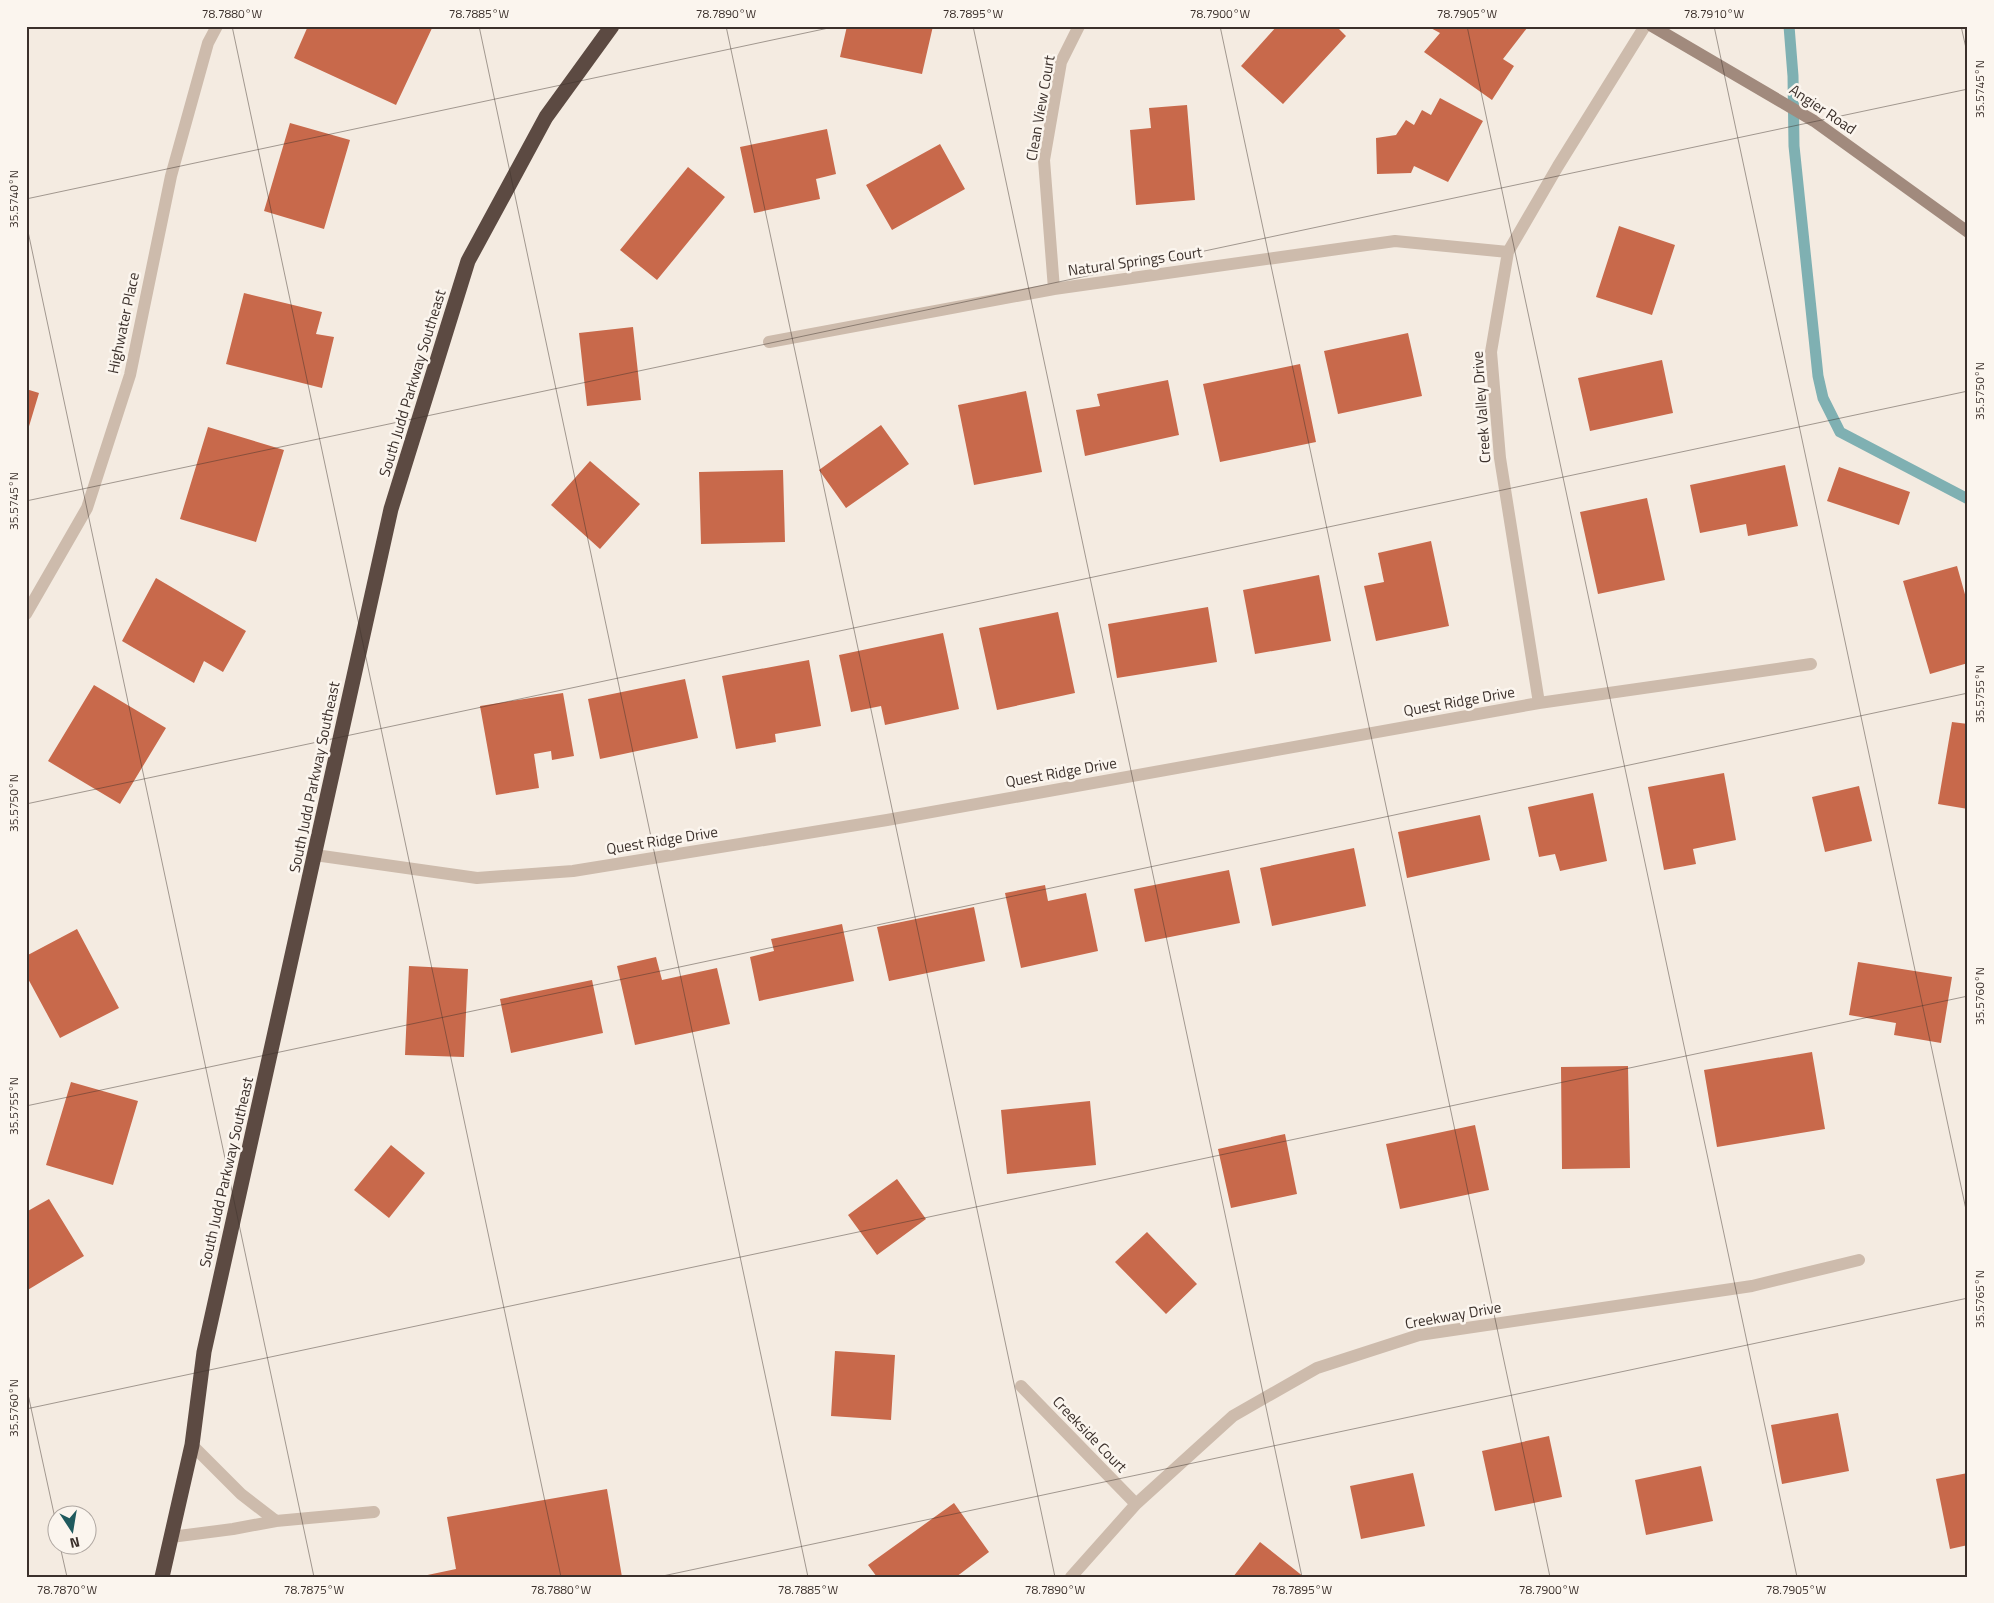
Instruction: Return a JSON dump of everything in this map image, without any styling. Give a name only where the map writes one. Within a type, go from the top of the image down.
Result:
[{"type":"highway","name":"South Judd Parkway Southeast","points":[[162,1577],[192,1445],[204,1352],[391,509],[468,261],[546,117],[612,26]]},
{"type":"street","name":"Highwater Place","points":[[26,614],[87,508],[119,410],[130,374],[171,176],[208,44],[217,26]]},
{"type":"street","name":"Clean View Court","points":[[1054,289],[1044,160],[1061,62],[1079,26]]},
{"type":"street","name":"Creek Valley Drive","points":[[1539,703],[1500,458],[1491,352],[1508,252],[1558,166],[1645,26]]},
{"type":"street","name":"Angier Road","points":[[1652,26],[1814,121],[1968,232]]},
{"type":"street","name":"Natural Springs Court","points":[[769,342],[1054,289],[1395,241],[1508,252]]},
{"type":"street","name":"Quest Ridge Drive","points":[[315,855],[477,878],[573,871],[887,820],[1539,703],[1811,664]]},
{"type":"street","name":"Creekway Drive","points":[[1071,1577],[1136,1504],[1233,1416],[1317,1368],[1419,1335],[1752,1286],[1859,1260]]},
{"type":"street","name":"Creekside Court","points":[[1021,1386],[1136,1504]]},
{"type":"street","points":[[192,1445],[241,1494],[276,1521]]},
{"type":"street","points":[[171,1537],[276,1521],[374,1512]]},
{"type":"building","points":[[308,26],[433,26],[396,105],[294,58]]},
{"type":"building","points":[[847,26],[933,26],[922,74],[840,57]]},
{"type":"building","points":[[1277,26],[1336,26],[1346,36],[1283,104],[1241,66]]},
{"type":"building","points":[[1427,26],[1525,26],[1527,28],[1503,59],[1514,66],[1492,100],[1424,52],[1440,33]]},
{"type":"building","points":[[1440,98],[1483,121],[1448,182],[1414,166],[1411,173],[1377,174],[1376,138],[1396,135],[1406,120],[1414,125],[1422,110],[1431,115]]},
{"type":"building","points":[[1187,105],[1195,200],[1136,205],[1130,130],[1151,128],[1149,108]]},
{"type":"building","points":[[290,123],[350,140],[324,229],[264,211]]},
{"type":"building","points":[[827,129],[836,174],[816,179],[820,199],[754,213],[740,147]]},
{"type":"building","points":[[940,144],[965,189],[892,230],[866,185]]},
{"type":"building","points":[[688,167],[725,197],[657,280],[620,250]]},
{"type":"building","points":[[1619,226],[1675,245],[1652,315],[1596,297]]},
{"type":"building","points":[[244,293],[322,312],[316,334],[334,337],[322,388],[226,364]]},
{"type":"building","points":[[633,327],[641,400],[587,406],[579,333]]},
{"type":"building","points":[[1408,333],[1422,396],[1338,414],[1324,351]]},
{"type":"building","points":[[1662,360],[1673,413],[1590,431],[1578,378]]},
{"type":"building","points":[[1300,364],[1316,442],[1220,462],[1203,384]]},
{"type":"building","points":[[1168,380],[1179,435],[1085,456],[1076,410],[1100,406],[1097,394]]},
{"type":"building","points":[[26,389],[39,393],[27,433],[26,432]]},
{"type":"building","points":[[1026,391],[1042,472],[974,485],[958,405]]},
{"type":"building","points":[[881,425],[909,464],[846,508],[819,470]]},
{"type":"building","points":[[208,427],[284,450],[256,542],[180,519]]},
{"type":"building","points":[[590,461],[640,504],[600,549],[551,505]]},
{"type":"building","points":[[1785,465],[1798,526],[1748,536],[1746,524],[1700,533],[1690,485]]},
{"type":"building","points":[[1839,467],[1910,492],[1899,525],[1827,501]]},
{"type":"building","points":[[783,470],[785,542],[701,544],[699,472]]},
{"type":"building","points":[[1647,498],[1665,580],[1598,594],[1580,512]]},
{"type":"building","points":[[1431,541],[1449,626],[1376,641],[1364,586],[1384,582],[1378,553]]},
{"type":"building","points":[[1957,566],[1968,605],[1968,663],[1930,674],[1903,581]]},
{"type":"building","points":[[1319,575],[1331,641],[1255,654],[1243,590]]},
{"type":"building","points":[[156,578],[246,631],[223,672],[204,661],[194,683],[122,641]]},
{"type":"building","points":[[1208,607],[1217,662],[1117,678],[1108,624]]},
{"type":"building","points":[[1058,612],[1075,693],[997,710],[979,628]]},
{"type":"building","points":[[943,633],[959,709],[885,725],[881,706],[851,712],[839,655]]},
{"type":"building","points":[[809,660],[821,726],[775,734],[776,742],[736,749],[722,676]]},
{"type":"building","points":[[685,679],[698,738],[600,759],[588,699]]},
{"type":"building","points":[[94,685],[166,728],[120,804],[48,761]]},
{"type":"building","points":[[563,693],[574,756],[552,760],[551,751],[534,754],[539,788],[496,795],[480,706]]},
{"type":"building","points":[[1952,722],[1968,724],[1968,809],[1938,804]]},
{"type":"building","points":[[1724,773],[1736,840],[1693,849],[1696,864],[1664,870],[1648,787]]},
{"type":"building","points":[[1859,786],[1872,841],[1825,852],[1812,797]]},
{"type":"building","points":[[1593,793],[1607,861],[1560,871],[1555,854],[1539,857],[1528,807]]},
{"type":"building","points":[[1480,815],[1490,860],[1407,878],[1398,832]]},
{"type":"building","points":[[1354,848],[1366,906],[1272,926],[1260,868]]},
{"type":"building","points":[[1229,870],[1240,923],[1145,942],[1134,889]]},
{"type":"building","points":[[1045,885],[1048,901],[1086,893],[1098,951],[1021,968],[1005,893]]},
{"type":"building","points":[[974,907],[985,961],[889,981],[877,927]]},
{"type":"building","points":[[842,924],[854,981],[759,1001],[750,957],[774,951],[771,939]]},
{"type":"building","points":[[77,929],[119,1008],[60,1038],[26,975],[26,956]]},
{"type":"building","points":[[656,957],[662,980],[717,968],[730,1024],[635,1045],[617,966]]},
{"type":"building","points":[[1858,962],[1952,977],[1941,1043],[1894,1035],[1896,1023],[1849,1015]]},
{"type":"building","points":[[409,966],[468,969],[464,1057],[405,1055]]},
{"type":"building","points":[[592,980],[603,1033],[511,1053],[500,999]]},
{"type":"building","points":[[1812,1052],[1825,1129],[1717,1147],[1704,1070]]},
{"type":"building","points":[[1628,1066],[1630,1168],[1562,1169],[1561,1067]]},
{"type":"building","points":[[71,1082],[138,1101],[113,1185],[46,1165]]},
{"type":"building","points":[[1090,1101],[1096,1165],[1007,1174],[1001,1110]]},
{"type":"building","points":[[1475,1125],[1489,1190],[1400,1209],[1386,1144]]},
{"type":"building","points":[[1285,1134],[1297,1194],[1231,1208],[1218,1149]]},
{"type":"building","points":[[391,1145],[425,1173],[389,1218],[354,1190]]},
{"type":"building","points":[[897,1179],[926,1219],[877,1255],[848,1215]]},
{"type":"building","points":[[49,1199],[84,1256],[26,1291],[26,1212]]},
{"type":"building","points":[[1147,1232],[1197,1284],[1166,1314],[1115,1262]]},
{"type":"building","points":[[835,1351],[895,1355],[891,1420],[831,1416]]},
{"type":"building","points":[[1838,1413],[1849,1471],[1782,1484],[1771,1425]]},
{"type":"building","points":[[1549,1436],[1562,1497],[1495,1511],[1482,1451]]},
{"type":"building","points":[[1701,1466],[1713,1521],[1646,1535],[1635,1480]]},
{"type":"building","points":[[1413,1473],[1425,1526],[1361,1539],[1350,1486]]},
{"type":"building","points":[[1968,1473],[1968,1545],[1950,1549],[1936,1479]]},
{"type":"building","points":[[607,1489],[622,1577],[418,1577],[456,1569],[447,1517]]},
{"type":"building","points":[[954,1503],[989,1552],[956,1577],[877,1577],[868,1565]]},
{"type":"building","points":[[1260,1542],[1304,1577],[1233,1577]]},
{"type":"waterway","points":[[1789,26],[1793,76],[1794,146],[1818,376],[1823,398],[1840,432],[1968,499]]}]
